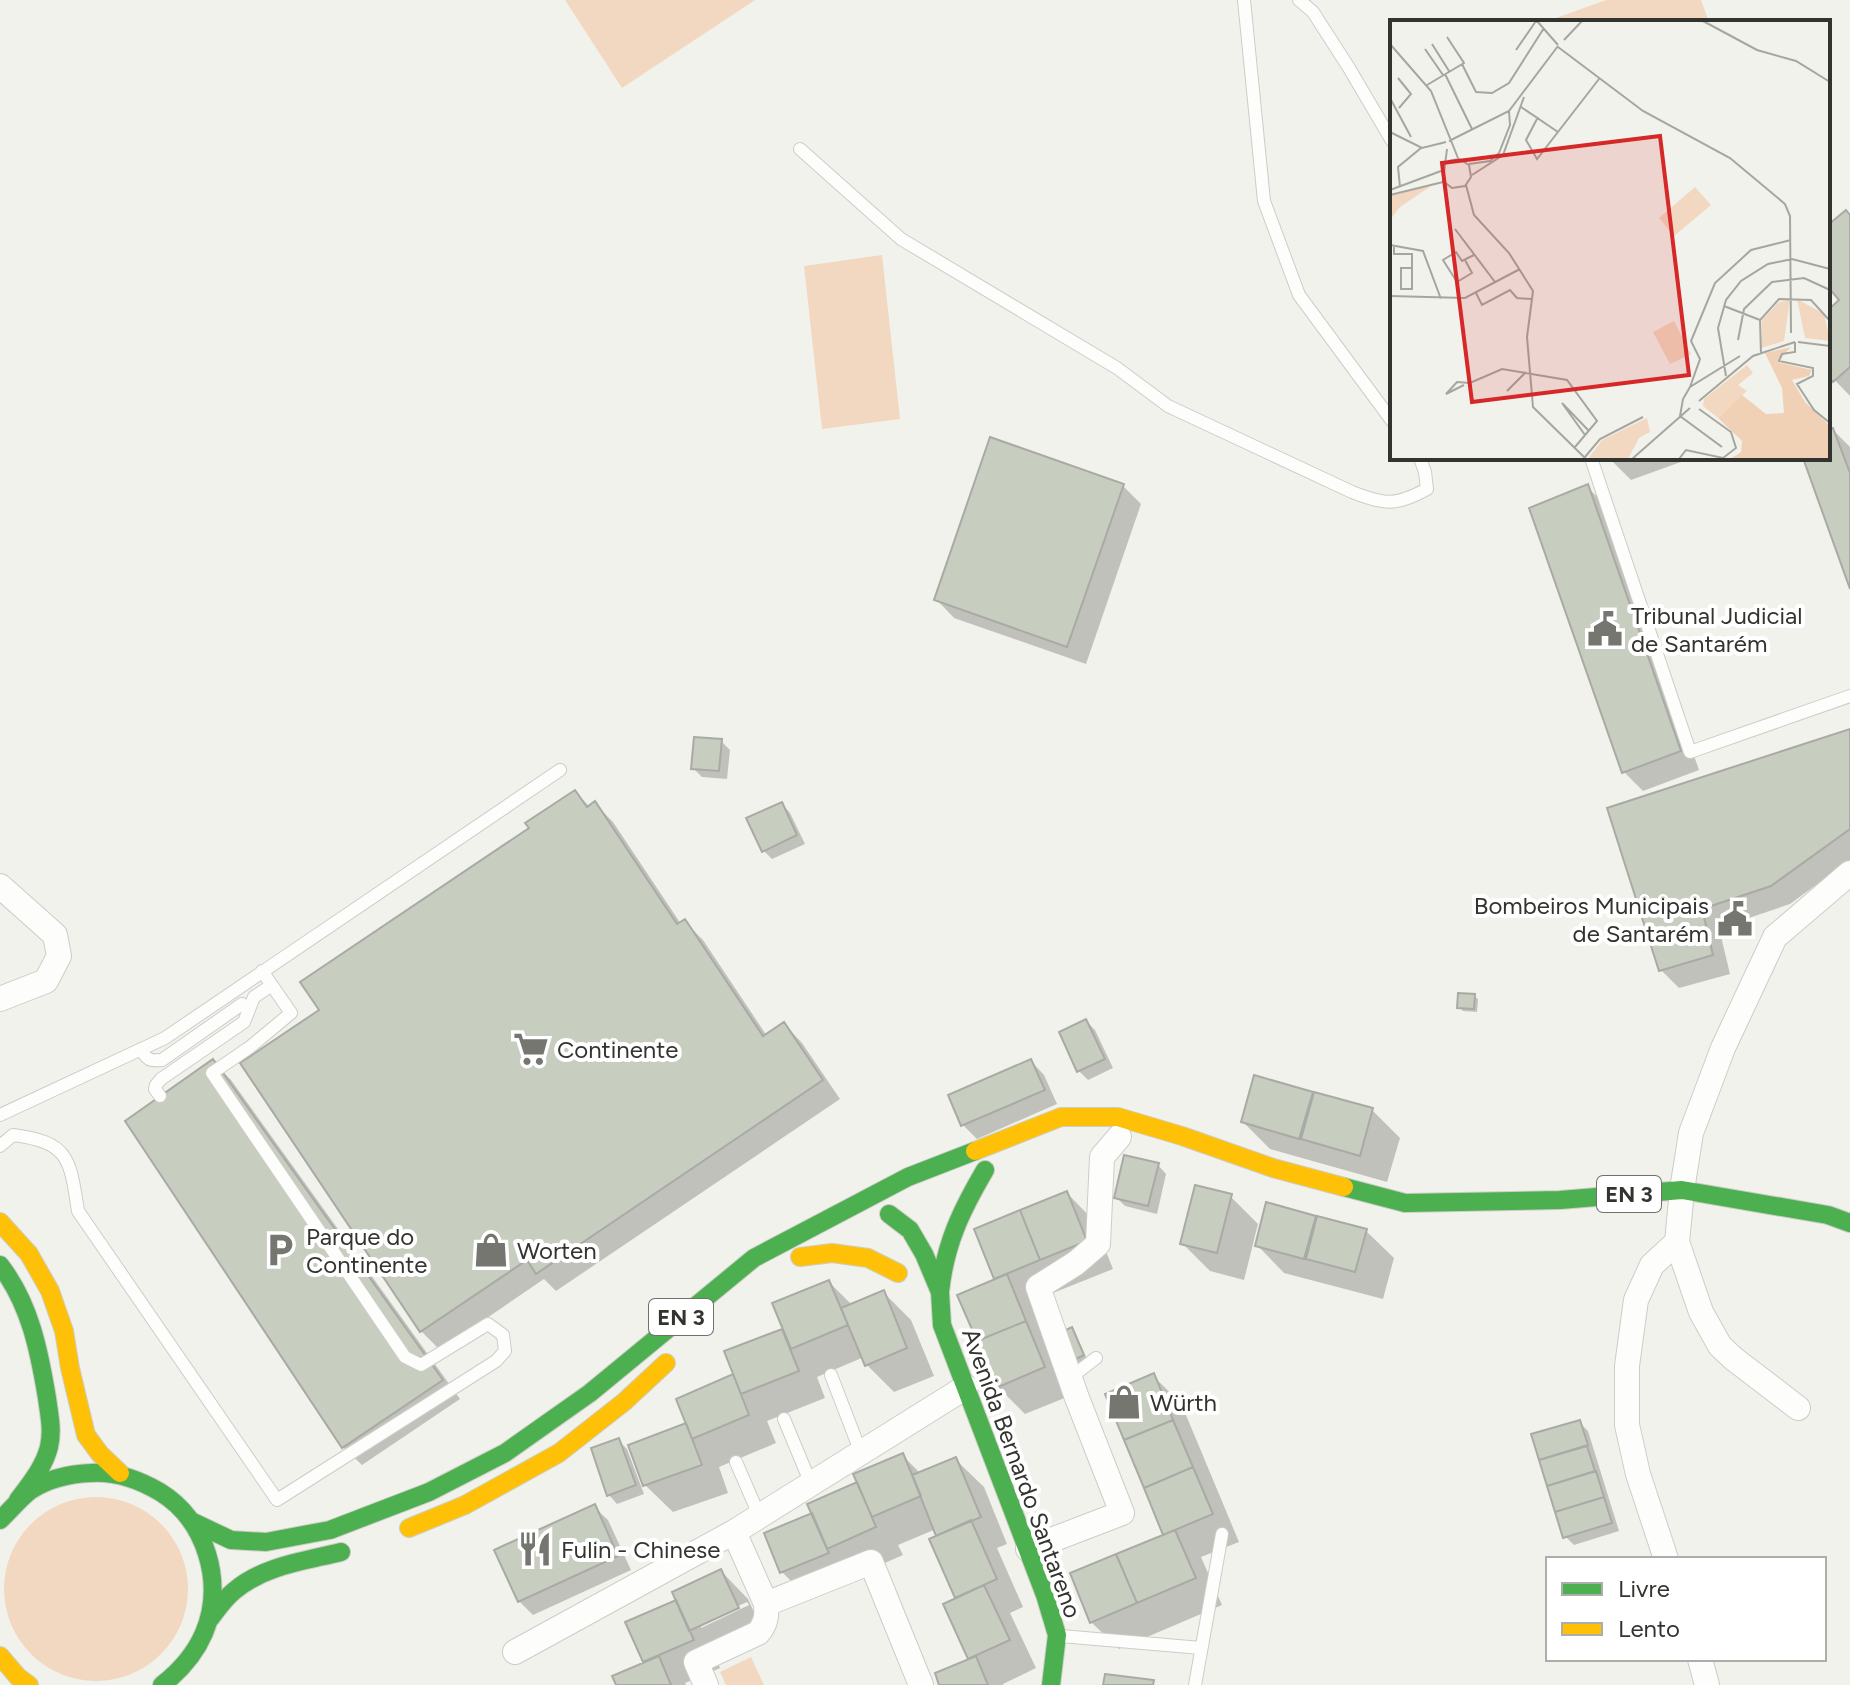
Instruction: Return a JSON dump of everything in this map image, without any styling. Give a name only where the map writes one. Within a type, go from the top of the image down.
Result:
[{"type":"main road","name":"EN 3","points":[[193,1522],[231,1540],[266,1542],[330,1530],[429,1492],[505,1453],[590,1393],[754,1258],[908,1177],[1061,1117],[1118,1117],[1273,1168],[1405,1203],[1560,1200],[1682,1190],[1828,1215],[1850,1223]]},
{"type":"main road","name":"EN 3","points":[[1091,1137],[1182,1136]]},
{"type":"main road","points":[[940,1292],[942,1265],[953,1226],[991,1168],[961,1181]]},
{"type":"main road","points":[[838,1234],[794,1260],[832,1253],[868,1258],[903,1279],[882,1217],[881,1191]]},
{"type":"main road","points":[[882,1217],[913,1203]]},
{"type":"main road","name":"Avenida Bernardo Santareno","points":[[882,1217],[910,1230],[940,1292],[942,1325],[1028,1549],[1057,1635],[1051,1685]]},
{"type":"main road","points":[[0,1222],[29,1254],[50,1291],[64,1331],[86,1435],[120,1473]]},
{"type":"main road","points":[[0,1265],[11,1276],[31,1316],[51,1425],[52,1441],[44,1462],[18,1500]]},
{"type":"main road","name":"Avenida Bernardo Santareno","points":[[926,1306],[942,1325]]},
{"type":"main road","name":"EN 3","points":[[387,1536],[465,1505],[559,1453],[624,1402],[676,1353]]},
{"type":"main road","name":"EN 3","points":[[0,1520],[28,1492],[46,1481],[72,1473],[103,1471],[144,1481],[178,1504],[193,1522],[206,1549],[213,1590],[209,1620]]},
{"type":"main road","name":"EN 3","points":[[162,1685],[194,1653],[209,1620],[233,1591],[259,1576],[361,1546]]},
{"type":"main road","points":[[0,1656],[29,1685]]},
{"type":"street","points":[[1798,1408],[1720,1346],[1701,1312],[1677,1242],[1682,1190],[1691,1133],[1723,1048],[1775,937],[1850,873]]},
{"type":"street","points":[[0,886],[55,935],[59,956],[46,981],[0,999]]},
{"type":"street","points":[[1028,1549],[1122,1513],[1038,1287],[1076,1263],[1098,1244],[1102,1157],[1119,1137]]},
{"type":"street","points":[[1665,1557],[1638,1474],[1627,1425],[1627,1366],[1636,1300],[1652,1265],[1677,1242]]},
{"type":"street","points":[[515,1652],[734,1532],[966,1387]]},
{"type":"street","points":[[706,1685],[696,1662],[758,1633],[767,1615],[766,1604],[734,1532]]},
{"type":"street","points":[[766,1604],[871,1562],[921,1685]]},
{"type":"street","points":[[1701,1661],[1707,1685]]},
{"type":"lane","points":[[1244,0],[1264,201],[1299,295],[1390,418]]},
{"type":"lane","points":[[1299,0],[1313,12],[1390,138]]},
{"type":"lane","points":[[800,149],[901,239],[1117,368],[1168,406],[1377,502],[1407,500],[1427,489],[1421,460]]},
{"type":"lane","points":[[1592,460],[1690,752],[1850,696]]},
{"type":"lane","points":[[1,1118],[165,1038],[560,770]]},
{"type":"lane","points":[[0,1146],[13,1135],[36,1138],[59,1148],[68,1161],[78,1211],[277,1500],[496,1361],[505,1351],[503,1335],[488,1324],[421,1365],[405,1357],[212,1073],[291,1013],[262,971]]},
{"type":"lane","points":[[160,1096],[155,1089],[161,1079],[244,1022],[254,997],[272,985]]},
{"type":"lane","points":[[141,1049],[146,1059],[162,1060],[242,1004]]},
{"type":"lane","points":[[1070,1378],[1096,1358]]},
{"type":"lane","points":[[831,1375],[861,1453]]},
{"type":"lane","points":[[784,1419],[811,1484]]},
{"type":"lane","points":[[736,1462],[759,1515]]},
{"type":"lane","points":[[1195,1685],[1222,1534]]},
{"type":"lane","points":[[1057,1635],[1201,1648]]},
{"type":"shaded area","points":[[565,0],[755,0],[622,88]]},
{"type":"shaded area","points":[[1606,0],[1701,0],[1708,20],[1551,20]]},
{"type":"shaded area","points":[[882,255],[900,419],[822,429],[804,266]]},
{"type":"shaded area","points":[[96,1497],[114,1498],[131,1504],[161,1524],[181,1554],[187,1571],[187,1607],[181,1624],[161,1654],[131,1674],[114,1680],[96,1681],[78,1680],[61,1674],[31,1654],[11,1624],[5,1607],[4,1589],[5,1571],[11,1554],[31,1524],[61,1504],[78,1498]]},
{"type":"shaded area","points":[[751,1657],[764,1685],[726,1685],[720,1672]]},
{"type":"building","points":[[1846,210],[1850,215],[1850,367],[1833,382],[1830,378],[1830,308],[1839,300],[1830,289],[1830,223]]},
{"type":"building","points":[[1833,428],[1850,473],[1850,589],[1804,460],[1830,460],[1830,429]]},
{"type":"building","points":[[990,437],[1124,484],[1067,647],[934,600]]},
{"type":"building","name":"Tribunal Judicial de Santarém","points":[[1588,484],[1681,751],[1622,773],[1529,508]]},
{"type":"building","name":"Bombeiros Municipais de Santarém","points":[[1850,729],[1850,829],[1771,886],[1702,909],[1713,955],[1659,971],[1607,808]]},
{"type":"building","points":[[694,737],[722,739],[719,771],[691,769]]},
{"type":"building","name":"Continente","points":[[575,790],[587,807],[595,801],[677,924],[685,919],[763,1036],[784,1022],[823,1080],[536,1274],[527,1260],[420,1332],[240,1063],[319,1010],[300,982],[529,828],[525,823]]},
{"type":"building","points":[[782,802],[797,835],[762,852],[746,818]]},
{"type":"building","points":[[1458,993],[1475,994],[1474,1009],[1457,1008]]},
{"type":"building","points":[[1086,1019],[1105,1059],[1077,1072],[1059,1032]]},
{"type":"building","name":"Parque do Continente","points":[[213,1059],[443,1380],[342,1448],[125,1121]]},
{"type":"building","points":[[1031,1059],[1045,1090],[961,1126],[948,1095]]},
{"type":"building","points":[[1254,1075],[1313,1092],[1299,1139],[1241,1122]]},
{"type":"building","points":[[1314,1092],[1373,1108],[1360,1156],[1301,1139]]},
{"type":"building","points":[[1124,1155],[1159,1163],[1148,1206],[1114,1198]]},
{"type":"building","points":[[1195,1185],[1232,1194],[1217,1253],[1180,1244]]},
{"type":"building","points":[[1067,1191],[1087,1241],[1040,1260],[1020,1210]]},
{"type":"building","points":[[1266,1202],[1316,1216],[1304,1259],[1255,1246]]},
{"type":"building","points":[[1020,1210],[1040,1260],[994,1279],[974,1229]]},
{"type":"building","points":[[1317,1216],[1367,1229],[1355,1272],[1306,1259]]},
{"type":"building","points":[[1007,1274],[1026,1321],[977,1341],[957,1295]]},
{"type":"building","points":[[829,1280],[848,1325],[791,1349],[772,1303]]},
{"type":"building","points":[[884,1290],[907,1348],[865,1366],[841,1308]]},
{"type":"building","points":[[1026,1321],[1045,1367],[996,1388],[977,1341]]},
{"type":"building","points":[[1072,1327],[1084,1355],[1070,1362],[1057,1334]]},
{"type":"building","points":[[782,1329],[799,1371],[741,1394],[724,1351]]},
{"type":"building","points":[[1154,1373],[1173,1420],[1124,1440],[1105,1394]]},
{"type":"building","points":[[733,1374],[749,1415],[692,1439],[676,1399]]},
{"type":"building","points":[[1173,1420],[1193,1467],[1144,1488],[1124,1440]]},
{"type":"building","points":[[1580,1420],[1588,1445],[1539,1460],[1531,1434]]},
{"type":"building","points":[[686,1423],[702,1465],[643,1486],[628,1445]]},
{"type":"building","points":[[619,1438],[636,1485],[607,1496],[591,1448]]},
{"type":"building","points":[[1587,1446],[1595,1471],[1547,1486],[1539,1460]]},
{"type":"building","points":[[903,1453],[921,1496],[872,1517],[853,1474]]},
{"type":"building","points":[[956,1457],[981,1517],[936,1536],[912,1475]]},
{"type":"building","points":[[1193,1467],[1213,1514],[1163,1535],[1144,1488]]},
{"type":"building","points":[[1596,1471],[1604,1497],[1555,1512],[1547,1486]]},
{"type":"building","points":[[857,1482],[876,1527],[827,1549],[807,1504]]},
{"type":"building","points":[[1604,1497],[1612,1523],[1563,1538],[1555,1512]]},
{"type":"building","points":[[595,1504],[618,1556],[518,1602],[494,1550]]},
{"type":"building","points":[[812,1513],[829,1553],[780,1573],[764,1533]]},
{"type":"building","points":[[971,1520],[997,1579],[955,1598],[929,1539]]},
{"type":"building","points":[[1175,1530],[1196,1578],[1137,1603],[1116,1554]]},
{"type":"building","points":[[1116,1554],[1137,1603],[1090,1623],[1070,1573]]},
{"type":"building","points":[[721,1569],[739,1608],[689,1631],[672,1592]]},
{"type":"building","points":[[984,1585],[1010,1640],[968,1659],[943,1604]]},
{"type":"building","points":[[676,1600],[694,1640],[643,1662],[625,1622]]},
{"type":"building","points":[[659,1656],[671,1685],[616,1685],[612,1676]]},
{"type":"building","points":[[976,1656],[988,1685],[939,1685],[935,1673]]},
{"type":"building","points":[[1105,1674],[1154,1680],[1153,1685],[1103,1685]]},
{"type":"traffic: fast","points":[[193,1522],[231,1540],[266,1542],[330,1530],[429,1492],[505,1453],[590,1393],[754,1258],[908,1177],[975,1151]]},
{"type":"traffic: fast","points":[[940,1292],[955,1228],[985,1170]]},
{"type":"traffic: fast","points":[[1344,1187],[1405,1203],[1560,1200],[1682,1190],[1828,1215],[1850,1223]]},
{"type":"traffic: fast","points":[[889,1214],[910,1230],[940,1292],[942,1325],[1045,1595],[1057,1635],[1051,1685]]},
{"type":"traffic: fast","points":[[0,1265],[19,1295],[32,1328],[50,1422],[47,1454],[18,1500]]},
{"type":"traffic: fast","points":[[0,1520],[38,1486],[82,1474],[108,1473],[126,1477],[152,1487],[176,1504],[200,1536],[207,1554],[212,1594],[210,1614],[200,1641],[186,1662],[162,1685]]},
{"type":"traffic: fast","points":[[209,1620],[230,1594],[258,1576],[341,1552]]},
{"type":"traffic: slow","points":[[975,1151],[1061,1117],[1118,1117],[1273,1168],[1344,1187]]},
{"type":"traffic: slow","points":[[0,1222],[29,1254],[50,1291],[64,1331],[86,1435],[120,1473]]},
{"type":"traffic: slow","points":[[800,1257],[832,1253],[868,1258],[898,1273]]},
{"type":"traffic: slow","points":[[409,1528],[465,1505],[559,1453],[624,1402],[666,1363]]},
{"type":"traffic: slow","points":[[0,1656],[29,1685]]},
{"type":"place","name":"Tribunal Judicial de Santarém","points":[[1605,629]]},
{"type":"place","name":"Bombeiros Municipais de Santarém","points":[[1735,919]]},
{"type":"place","name":"Continente","points":[[531,1049]]},
{"type":"place","name":"Parque do Continente","points":[[280,1250]]},
{"type":"place","name":"Worten","points":[[491,1250]]},
{"type":"place","name":"Würth","points":[[1124,1402]]},
{"type":"place","name":"Fulin - Chinese","points":[[535,1549]]}]
